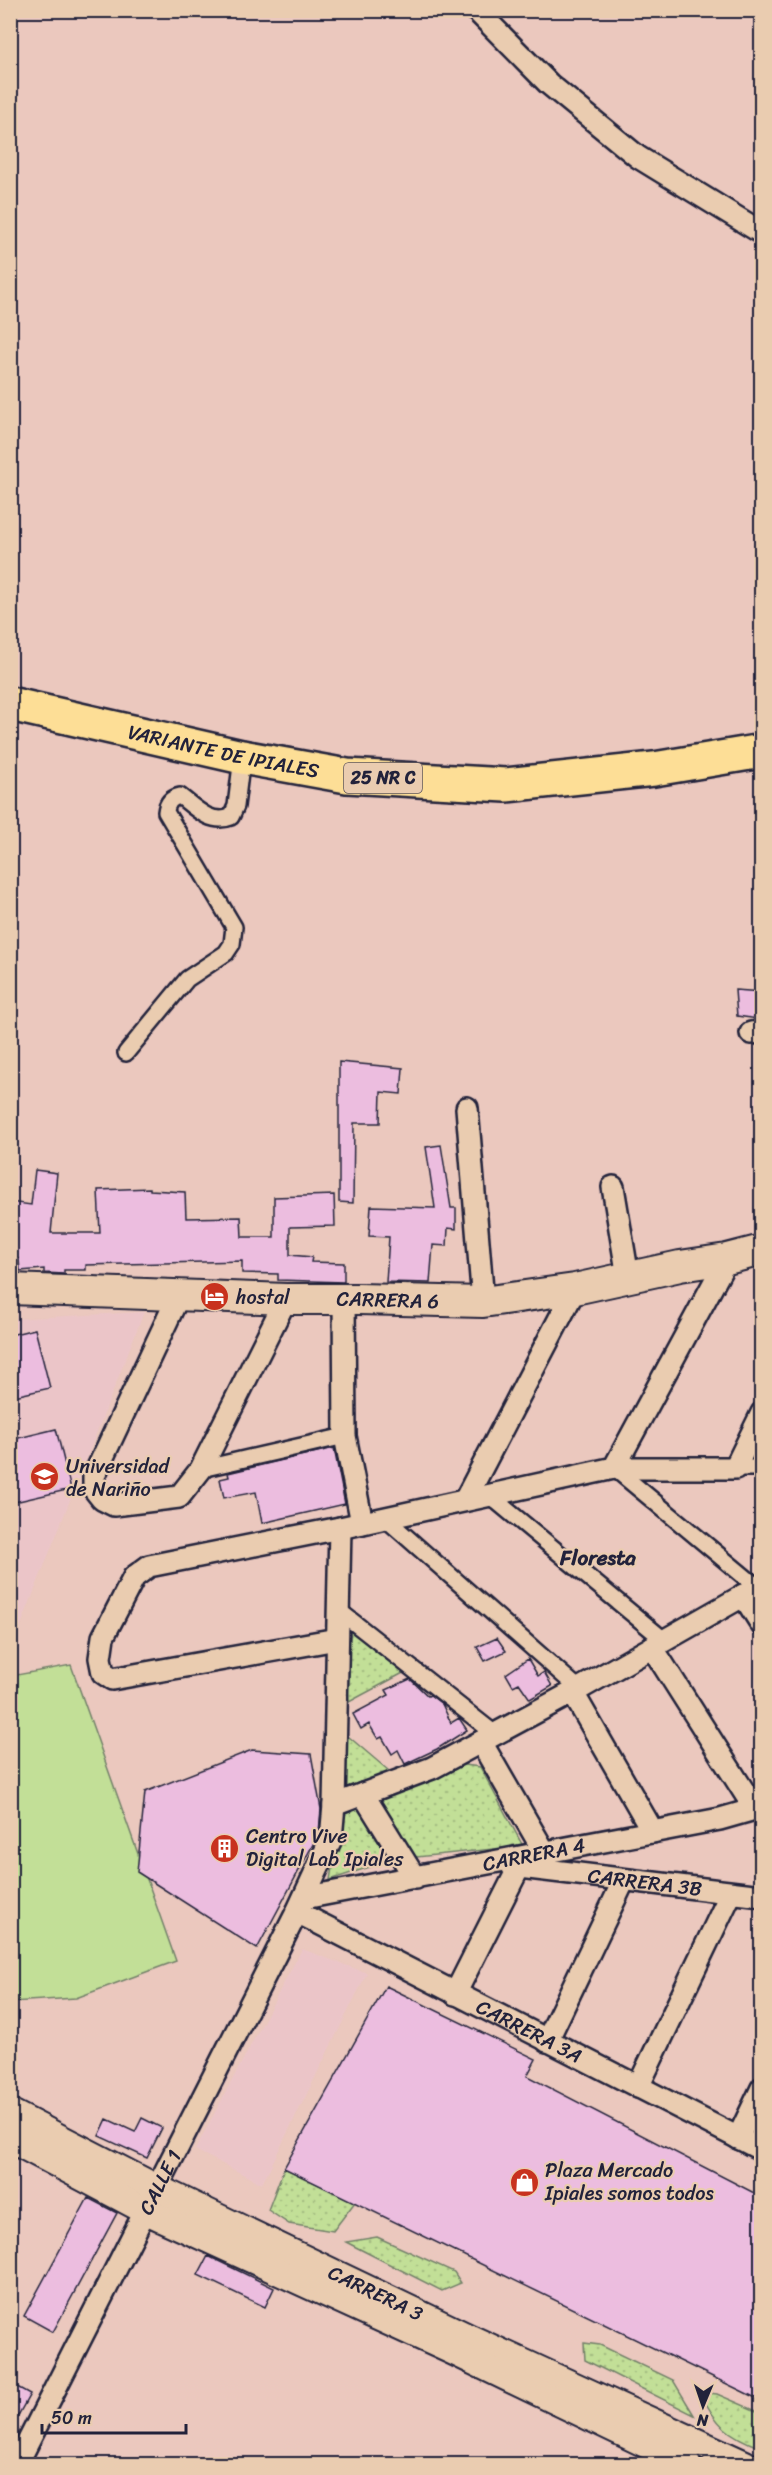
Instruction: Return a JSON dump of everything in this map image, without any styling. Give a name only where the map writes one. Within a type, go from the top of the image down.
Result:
[{"type":"highway","name":"VARIANTE DE IPIALES","points":[[10,704],[242,757],[346,776],[506,785],[654,769],[762,751]]},
{"type":"main road","name":"CARRERA 6","points":[[10,1289],[286,1299],[483,1302],[575,1289],[762,1250]]},
{"type":"street","points":[[476,10],[549,84],[638,157],[762,233]]},
{"type":"street","points":[[126,1053],[187,979],[226,953],[232,945],[234,927],[166,812],[166,806],[169,800],[180,796],[204,814],[217,820],[231,817],[236,806],[242,757]]},
{"type":"street","points":[[467,1108],[483,1302]]},
{"type":"street","points":[[613,1187],[628,1277]]},
{"type":"street","points":[[614,1468],[727,1259]]},
{"type":"street","points":[[465,1500],[575,1289]]},
{"type":"street","points":[[179,1295],[94,1476],[94,1489],[102,1499],[114,1505],[179,1497],[201,1469],[286,1299]]},
{"type":"street","points":[[344,1299],[345,1436],[362,1523]]},
{"type":"street","points":[[735,1468],[762,1413]]},
{"type":"street","points":[[201,1469],[345,1436]]},
{"type":"street","points":[[614,1468],[754,1589],[762,1625]]},
{"type":"street","points":[[337,1639],[112,1679],[103,1673],[100,1658],[103,1637],[134,1577],[148,1566],[340,1528],[614,1468],[762,1468]]},
{"type":"street","points":[[489,1495],[658,1644],[758,1808]]},
{"type":"street","points":[[385,1518],[576,1691],[653,1833]]},
{"type":"street","name":"CALLE 1","points":[[16,2464],[300,1905],[331,1839],[334,1805],[340,1528]]},
{"type":"street","points":[[334,1805],[432,1768],[576,1691],[754,1589]]},
{"type":"street","points":[[338,1610],[488,1738],[545,1853]]},
{"type":"street","points":[[363,1794],[415,1878]]},
{"type":"street","name":"CARRERA 4","points":[[300,1905],[415,1878],[720,1820],[758,1808]]},
{"type":"street","name":"CARRERA 3B","points":[[492,1864],[762,1896]]},
{"type":"street","points":[[456,1994],[519,1867]]},
{"type":"street","points":[[547,2041],[624,1880]]},
{"type":"street","points":[[638,2087],[731,1893]]},
{"type":"street","name":"CARRERA 3A","points":[[300,1905],[456,1994],[762,2150]]},
{"type":"street","points":[[738,2138],[762,2088]]},
{"type":"street","name":"CARRERA 3","points":[[16,2135],[151,2199],[452,2351],[687,2464]]},
{"type":"street","name":"CARRERA 3","points":[[151,2199],[468,2337],[745,2464]]},
{"type":"shaded area","name":"Universidad de Nariño","points":[[144,1312],[17,1635],[11,1636],[11,1319]]},
{"type":"shaded area","points":[[302,1949],[367,1973],[262,2184],[195,2150]]},
{"type":"green space","points":[[343,1621],[405,1672],[349,1702]]},
{"type":"green space","points":[[71,1665],[176,1961],[76,1998],[11,2002],[11,1676]]},
{"type":"green space","points":[[342,1731],[395,1776],[343,1788]]},
{"type":"green space","points":[[456,1764],[480,1767],[523,1846],[407,1858],[378,1811],[381,1798]]},
{"type":"green space","points":[[342,1805],[358,1807],[391,1860],[330,1880]]},
{"type":"green space","points":[[284,2168],[355,2202],[333,2231],[289,2224],[268,2210]]},
{"type":"green space","points":[[377,2237],[454,2272],[461,2283],[442,2291],[346,2242]]},
{"type":"green space","points":[[584,2343],[600,2345],[673,2380],[694,2415],[585,2360]]},
{"type":"green space","points":[[700,2392],[717,2394],[761,2413],[761,2448],[724,2428],[717,2421]]},
{"type":"building","points":[[735,990],[762,992],[758,1019],[737,1016]]},
{"type":"building","points":[[339,1062],[403,1068],[401,1094],[381,1092],[380,1123],[354,1123],[353,1203],[339,1202]]},
{"type":"building","points":[[441,1145],[451,1208],[456,1208],[456,1229],[448,1228],[447,1246],[433,1245],[430,1283],[386,1282],[389,1237],[369,1236],[371,1206],[435,1208],[426,1147]]},
{"type":"building","points":[[35,1170],[57,1173],[51,1233],[100,1233],[98,1190],[150,1188],[150,1190],[185,1192],[186,1218],[241,1217],[242,1237],[274,1237],[274,1197],[334,1195],[335,1226],[290,1227],[290,1255],[312,1257],[311,1262],[344,1263],[344,1282],[278,1280],[278,1274],[242,1273],[242,1261],[86,1265],[86,1270],[64,1270],[64,1274],[44,1273],[44,1269],[20,1271],[19,1259],[10,1258],[10,1202],[31,1205]]},
{"type":"building","points":[[35,1329],[50,1388],[10,1397],[10,1335]]},
{"type":"building","points":[[56,1429],[71,1489],[10,1503],[10,1440]]},
{"type":"building","points":[[334,1448],[345,1504],[262,1523],[256,1492],[224,1498],[220,1479],[229,1477],[228,1473]]},
{"type":"building","points":[[497,1638],[506,1651],[485,1661],[477,1647]]},
{"type":"building","points":[[528,1659],[538,1676],[544,1672],[552,1686],[530,1699],[519,1683],[513,1686],[506,1674]]},
{"type":"building","points":[[410,1679],[428,1696],[430,1695],[442,1704],[451,1723],[459,1718],[467,1730],[437,1749],[405,1764],[398,1750],[392,1754],[382,1737],[378,1739],[369,1724],[361,1729],[353,1714],[389,1695],[386,1690]]},
{"type":"building","name":"Centro Vive Digital Lab Ipiales","points":[[252,1750],[311,1754],[321,1809],[319,1833],[257,1949],[137,1872],[145,1792]]},
{"type":"building","name":"Plaza Mercado Ipiales somos todos","points":[[386,1986],[536,2059],[527,2076],[762,2197],[762,2401],[284,2168]]},
{"type":"building","points":[[142,2118],[162,2128],[147,2158],[99,2136],[107,2119],[135,2132]]},
{"type":"building","points":[[88,2198],[117,2213],[53,2332],[24,2316]]},
{"type":"building","points":[[208,2256],[274,2288],[265,2307],[198,2275]]},
{"type":"building","points":[[10,2383],[30,2394],[10,2430]]},
{"type":"place","name":"hostal","points":[[215,1297]]},
{"type":"place","name":"Universidad de Nariño","points":[[45,1477]]},
{"type":"place","name":"Centro Vive Digital Lab Ipiales","points":[[225,1848]]},
{"type":"place","name":"Plaza Mercado Ipiales somos todos","points":[[524,2182]]},
{"type":"district","name":"Floresta","points":[[598,1558]]}]
